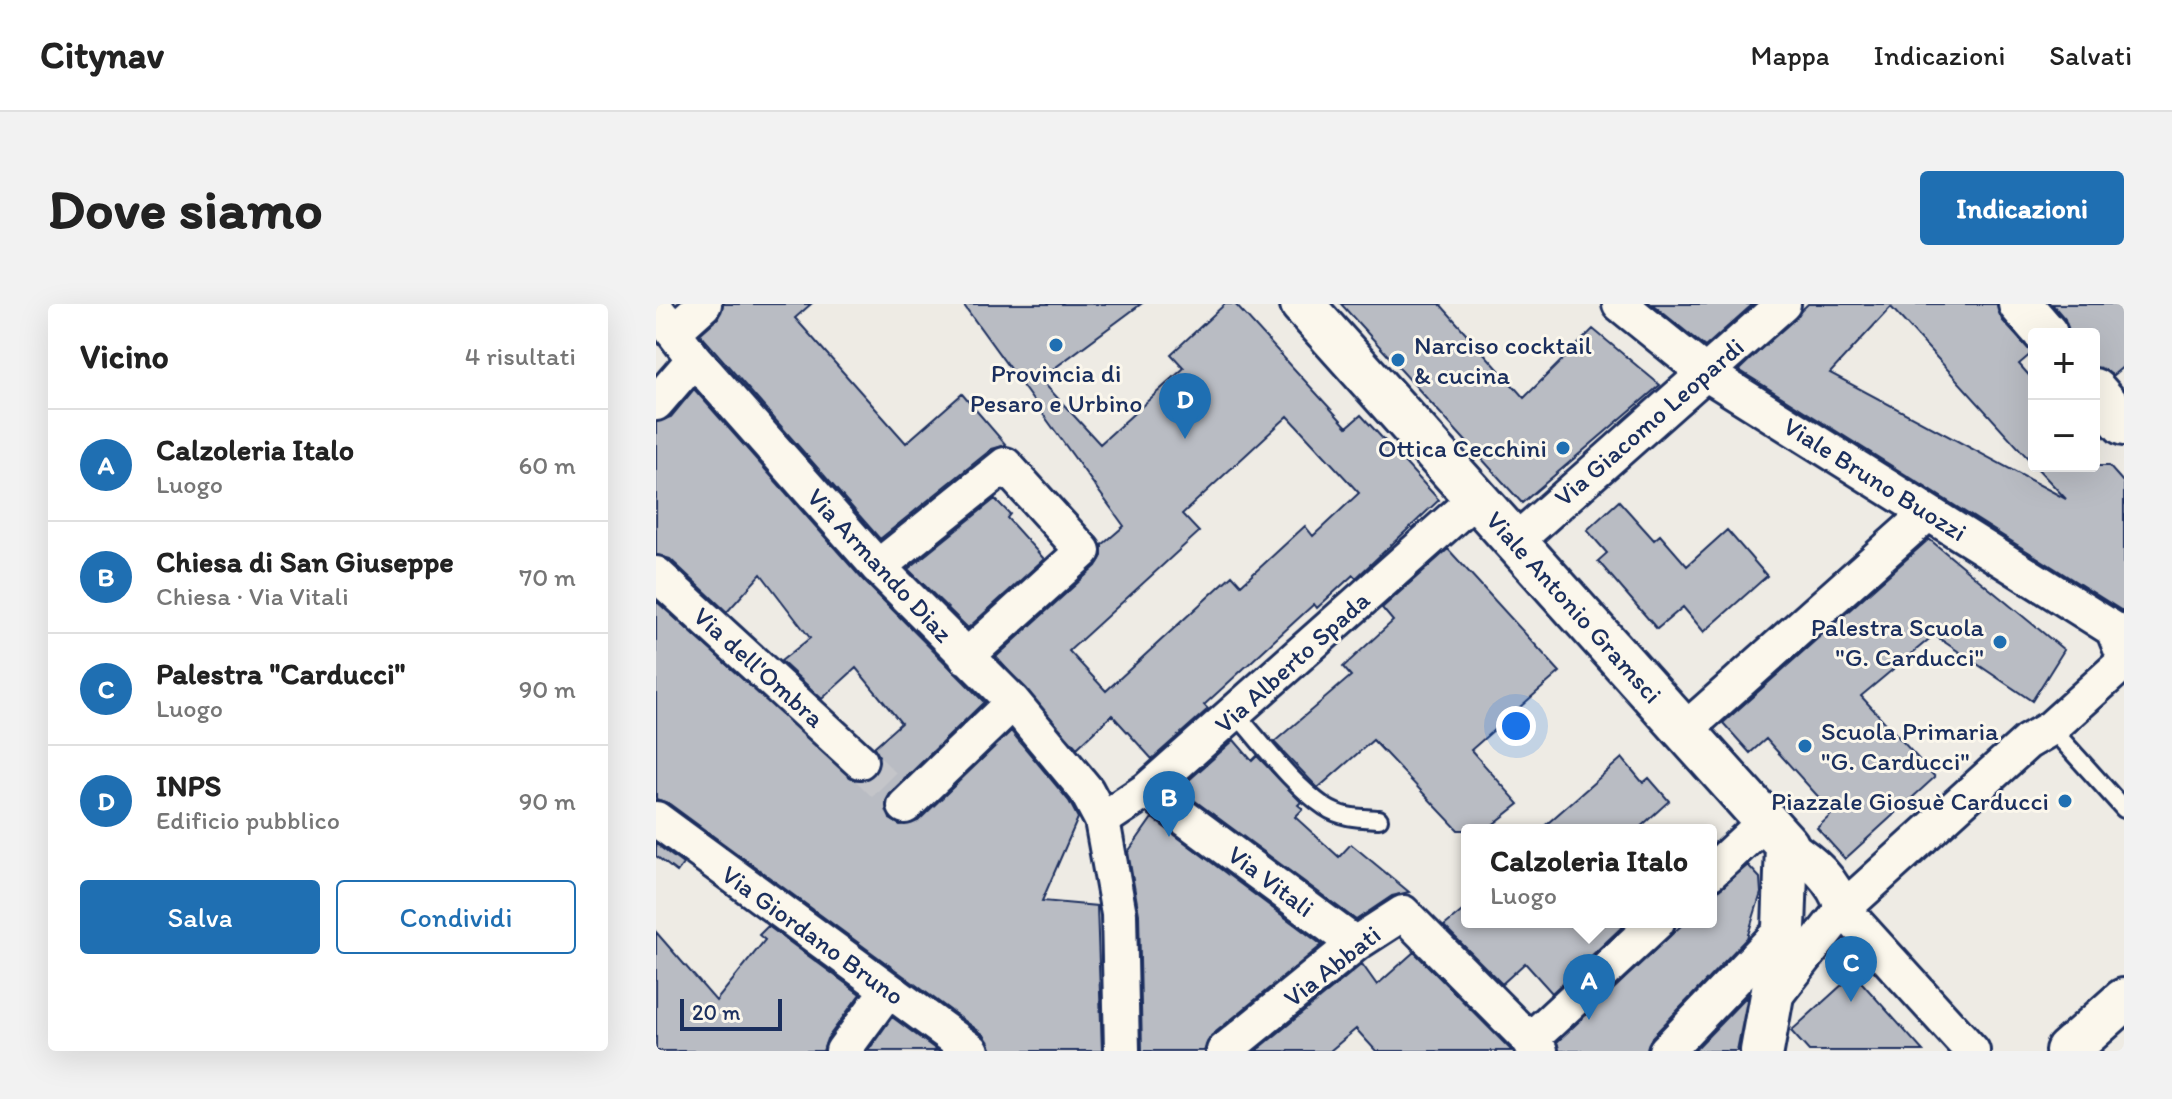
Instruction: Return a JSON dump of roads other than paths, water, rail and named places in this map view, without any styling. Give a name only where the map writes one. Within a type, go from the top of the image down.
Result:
[{"type":"street","points":[[665,320],[704,304]]},
{"type":"street","name":"Viale Antonio Gramsci","points":[[1302,304],[1777,833],[1811,861],[1836,889],[1843,909],[1972,1051]]},
{"type":"street","name":"Viale Bruno Buozzi","points":[[1620,304],[1704,372],[2113,629],[2124,656]]},
{"type":"street","name":"Via Giacomo Leopardi","points":[[1516,541],[1783,304]]},
{"type":"street","points":[[2020,304],[2041,328]]},
{"type":"street","name":"Via Armando Diaz","points":[[665,320],[694,359],[878,567],[1013,702],[1086,790],[1102,820],[1119,914],[1122,1051]]},
{"type":"street","points":[[656,403],[694,359]]},
{"type":"street","points":[[2100,397],[2124,424]]},
{"type":"street","points":[[878,567],[1005,465],[1083,551],[966,657]]},
{"type":"street","name":"Via Alberto Spada","points":[[1102,820],[1147,790],[1477,497]]},
{"type":"street","points":[[1685,730],[1928,513]]},
{"type":"street","name":"Via dell'Ombra","points":[[656,574],[860,761]]},
{"type":"street","points":[[1771,1001],[1843,909],[2027,742],[2051,728],[2124,662]]},
{"type":"street","points":[[905,806],[1013,702]]},
{"type":"street","name":"Via Vitali","points":[[1147,790],[1355,944]]},
{"type":"street","name":"Via Giordano Bruno","points":[[656,819],[972,1051]]},
{"type":"street","points":[[1717,868],[1777,833],[1784,928],[1762,1051]]},
{"type":"street","name":"Via Abbati","points":[[1224,1051],[1355,944],[1403,913],[1534,1046]]},
{"type":"street","points":[[1534,1046],[1651,928]]},
{"type":"street","points":[[1666,1051],[1784,928]]},
{"type":"street","points":[[843,1051],[887,991]]},
{"type":"street","points":[[2067,1051],[2124,1000]]},
{"type":"lane","points":[[1235,713],[1294,779],[1326,808],[1351,817],[1379,819]]},
{"type":"lane","points":[[2051,728],[2124,809]]},
{"type":"tunnel","points":[[860,761],[905,806]]},
{"type":"place","name":"Provincia di Pesaro e Urbino","points":[[1056,345]]},
{"type":"place","name":"Narciso cocktail & cucina","points":[[1398,360]]},
{"type":"place","name":"INPS","points":[[1185,439]]},
{"type":"place","name":"Ottica Cecchini","points":[[1563,448]]},
{"type":"place","name":"Palestra Scuola \"G. Carducci\"","points":[[2000,642]]},
{"type":"place","name":"Scuola Primaria \"G. Carducci\"","points":[[1805,746]]},
{"type":"place","name":"Piazzale Giosuè Carducci","points":[[2065,801]]},
{"type":"place","name":"Chiesa di San Giuseppe","points":[[1169,837]]},
{"type":"place","name":"Palestra \"Carducci\"","points":[[1851,1002]]},
{"type":"place","name":"Calzoleria Italo","points":[[1589,1020]]}]
